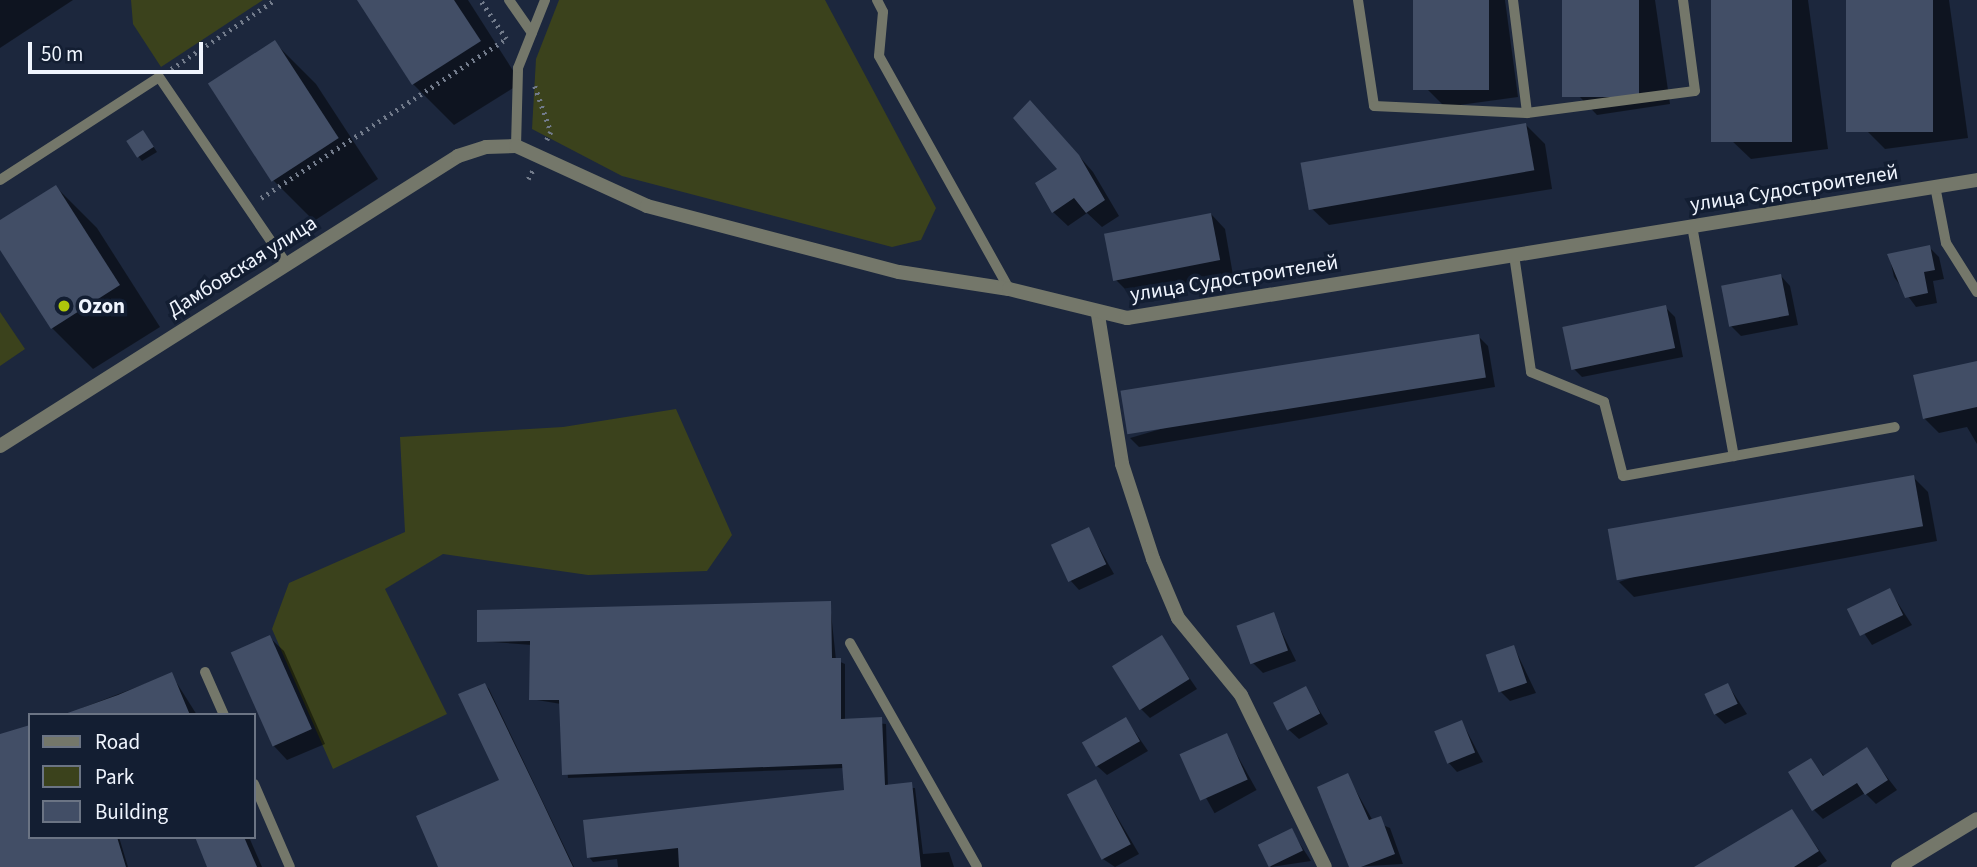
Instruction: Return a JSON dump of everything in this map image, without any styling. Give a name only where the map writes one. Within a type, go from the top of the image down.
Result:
[{"type":"street","name":"улица Судостроителей","points":[[516,146],[647,206],[899,272],[1009,289],[1098,314],[1127,318],[1977,180]]},
{"type":"street","name":"Дамбовская улица","points":[[0,446],[458,156],[516,146]]},
{"type":"street","points":[[1098,314],[1116,440],[1153,559],[1178,618],[1241,695],[1325,867]]},
{"type":"street","points":[[1898,867],[1977,819]]},
{"type":"lane","points":[[509,0],[532,33]]},
{"type":"lane","points":[[516,146],[518,68],[545,0]]},
{"type":"lane","points":[[877,0],[883,12],[879,56],[1009,289]]},
{"type":"lane","points":[[1359,0],[1374,106],[1527,113],[1695,91],[1683,0]]},
{"type":"lane","points":[[1513,0],[1527,113]]},
{"type":"lane","points":[[0,180],[159,77],[286,263]]},
{"type":"lane","points":[[1936,186],[1946,243],[1977,292]]},
{"type":"lane","points":[[1692,226],[1734,456]]},
{"type":"lane","points":[[1514,255],[1531,372],[1605,402],[1623,475],[1895,427]]},
{"type":"lane","points":[[850,643],[977,867]]},
{"type":"lane","points":[[205,672],[223,713]]},
{"type":"lane","points":[[256,789],[290,867]]},
{"type":"path","points":[[159,77],[275,0]]},
{"type":"path","points":[[246,208],[506,39],[480,0]]},
{"type":"green space","points":[[131,0],[263,0],[161,67],[133,24]]},
{"type":"green space","points":[[559,0],[825,0],[936,208],[921,240],[892,247],[622,176],[532,129],[536,59]]},
{"type":"green space","points":[[0,312],[25,349],[0,366]]},
{"type":"green space","points":[[676,409],[732,535],[707,571],[588,575],[443,554],[385,589],[447,714],[333,769],[272,629],[289,583],[405,532],[400,437],[563,427]]},
{"type":"building","points":[[357,0],[454,0],[481,41],[412,85]]},
{"type":"building","points":[[1413,0],[1489,0],[1489,90],[1413,90]]},
{"type":"building","points":[[1562,0],[1639,0],[1639,97],[1562,97]]},
{"type":"building","points":[[1711,0],[1792,0],[1792,142],[1711,142]]},
{"type":"building","points":[[1846,0],[1933,0],[1933,132],[1846,132]]},
{"type":"building","points":[[275,40],[339,138],[272,182],[208,84]]},
{"type":"building","points":[[1030,100],[1079,155],[1105,200],[1086,213],[1074,198],[1052,213],[1035,183],[1057,169],[1013,118]]},
{"type":"building","points":[[1526,123],[1534,170],[1309,210],[1300,163]]},
{"type":"building","points":[[143,130],[154,147],[137,158],[126,141]]},
{"type":"building","points":[[56,185],[120,285],[51,329],[0,250],[0,220]]},
{"type":"building","points":[[1211,213],[1220,260],[1113,281],[1104,234]]},
{"type":"building","points":[[1930,245],[1935,270],[1924,272],[1928,293],[1905,298],[1887,254]]},
{"type":"building","points":[[1781,274],[1789,315],[1729,327],[1721,286]]},
{"type":"building","points":[[1666,305],[1675,348],[1571,370],[1562,327]]},
{"type":"building","points":[[1479,334],[1486,377],[1127,434],[1120,391]]},
{"type":"building","points":[[1977,361],[1977,407],[1923,419],[1913,375]]},
{"type":"building","points":[[1914,475],[1923,526],[1617,580],[1608,529]]},
{"type":"building","points":[[1089,527],[1106,564],[1068,582],[1051,545]]},
{"type":"building","points":[[1890,588],[1903,615],[1860,636],[1847,609]]},
{"type":"building","points":[[831,601],[832,658],[841,658],[841,719],[882,717],[885,785],[912,782],[921,867],[679,867],[678,848],[587,858],[583,820],[844,790],[842,764],[562,775],[559,700],[529,700],[530,641],[477,642],[477,610]]},
{"type":"building","points":[[1274,612],[1288,651],[1250,664],[1236,626]]},
{"type":"building","points":[[270,635],[312,729],[273,747],[231,652]]},
{"type":"building","points":[[1162,635],[1190,679],[1140,710],[1112,666]]},
{"type":"building","points":[[1514,645],[1527,683],[1499,693],[1486,655]]},
{"type":"building","points":[[172,672],[189,713],[68,713]]},
{"type":"building","points":[[485,683],[573,867],[438,867],[416,816],[499,780],[458,694]]},
{"type":"building","points":[[1728,683],[1738,704],[1714,715],[1704,694]]},
{"type":"building","points":[[1306,686],[1320,714],[1287,730],[1273,703]]},
{"type":"building","points":[[1126,717],[1140,741],[1096,767],[1082,742]]},
{"type":"building","points":[[1462,720],[1475,752],[1447,764],[1434,731]]},
{"type":"building","points":[[28,726],[28,839],[118,839],[126,867],[0,867],[0,734]]},
{"type":"building","points":[[1227,733],[1248,780],[1200,801],[1179,754]]},
{"type":"building","points":[[1867,747],[1888,780],[1865,795],[1857,783],[1812,811],[1788,772],[1811,758],[1823,776]]},
{"type":"building","points":[[1348,773],[1369,820],[1381,816],[1395,854],[1361,867],[1349,867],[1317,787]]},
{"type":"building","points":[[1096,779],[1131,844],[1102,860],[1067,794]]},
{"type":"building","points":[[1792,809],[1819,851],[1794,867],[1694,867]]},
{"type":"building","points":[[1292,828],[1303,850],[1269,867],[1258,845]]},
{"type":"building","points":[[196,839],[245,839],[257,867],[207,867]]},
{"type":"place","name":"Ozon","points":[[64,306]]}]
